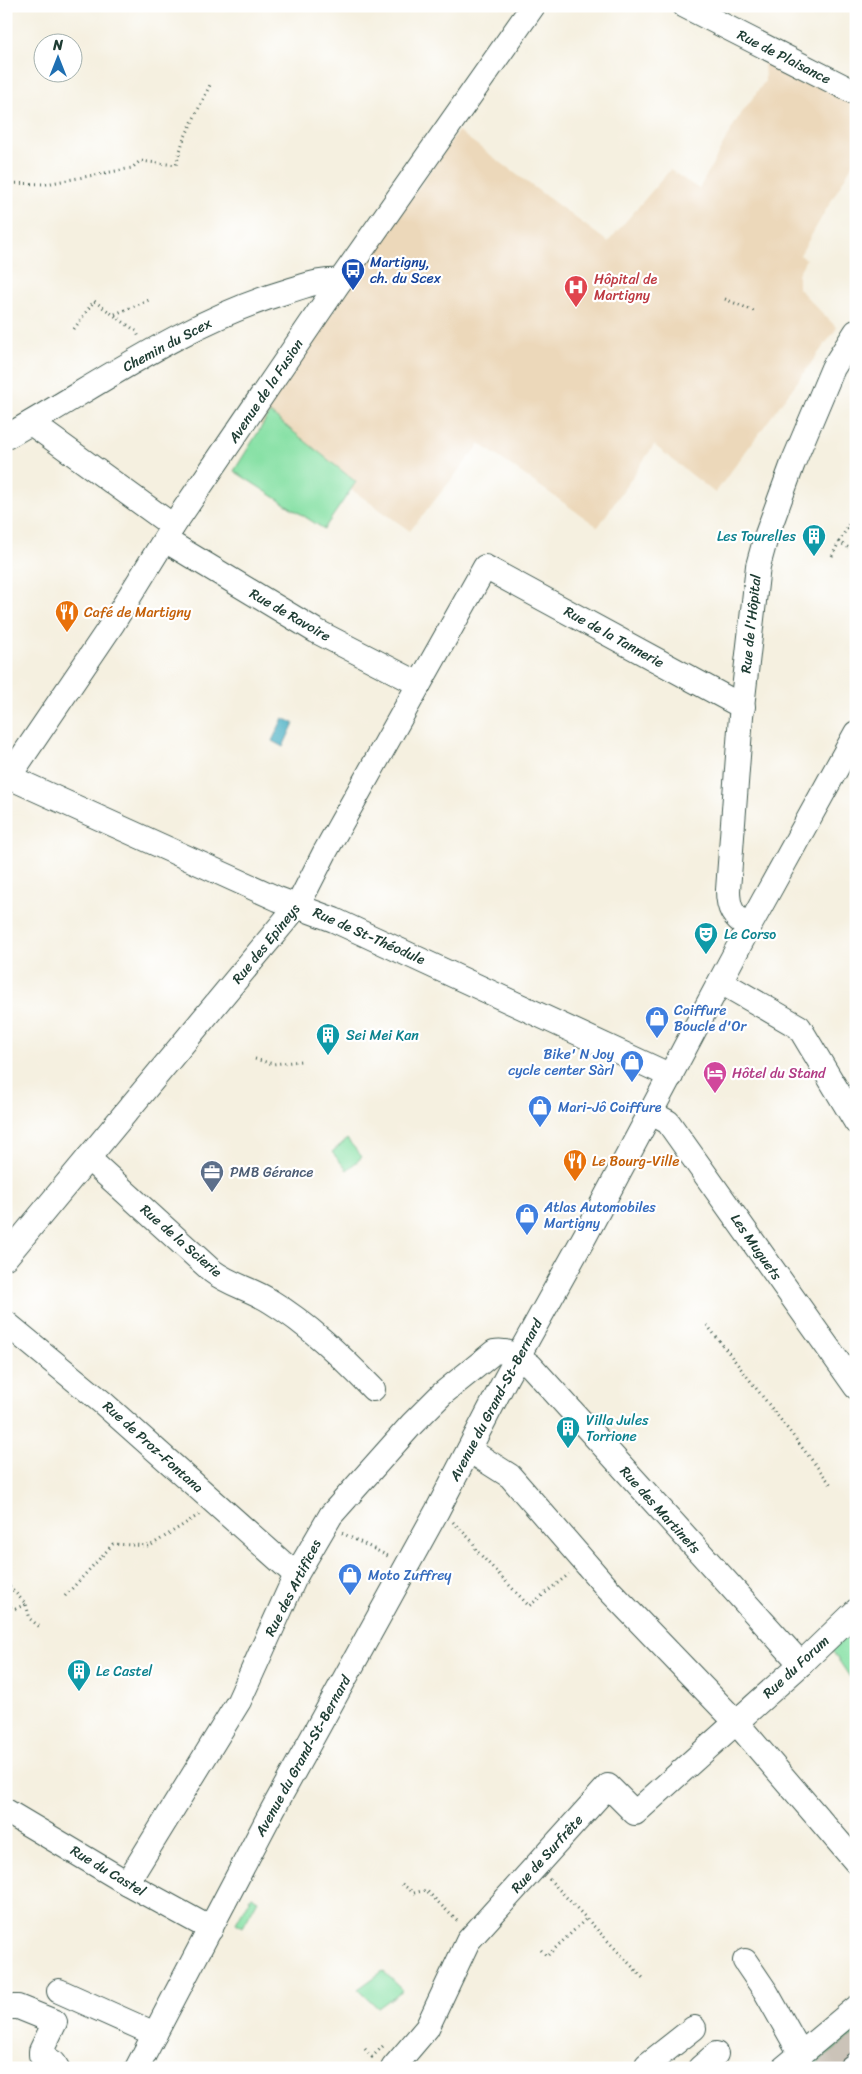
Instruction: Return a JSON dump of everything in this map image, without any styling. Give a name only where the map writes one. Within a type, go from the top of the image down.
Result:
[{"type":"street","name":"Avenue de la Fusion","points":[[8,779],[113,623],[169,533],[340,281],[533,6]]},
{"type":"street","name":"Rue de Plaisance","points":[[685,6],[856,93]]},
{"type":"street","name":"Chemin du Scex","points":[[6,437],[119,370],[200,326],[272,296],[323,281],[340,281]]},
{"type":"street","name":"Rue de l'Hôpital","points":[[749,927],[736,918],[728,901],[743,707],[758,566],[766,537],[793,463],[833,368],[856,332]]},
{"type":"street","name":"Rue de Ravoire","points":[[31,423],[169,533],[316,631],[419,684]]},
{"type":"street","name":"Rue de la Tannerie","points":[[485,567],[743,707]]},
{"type":"street","name":"Rue des Epineys","points":[[6,1258],[298,905],[325,852],[485,567]]},
{"type":"street","name":"Avenue du Grand-St-Bernard","points":[[137,2068],[278,1802],[672,1076],[749,927],[856,733]]},
{"type":"street","name":"Rue de St-Théodule","points":[[8,779],[278,899],[298,905],[672,1076]]},
{"type":"street","points":[[721,982],[798,1027],[856,1122]]},
{"type":"street","name":"Les Muguets","points":[[651,1113],[668,1122],[856,1387]]},
{"type":"street","name":"Rue de la Scierie","points":[[88,1158],[217,1274],[270,1300],[311,1331],[373,1389]]},
{"type":"street","name":"Rue de Proz-Fontana","points":[[6,1323],[103,1403],[296,1575]]},
{"type":"street","name":"Rue des Artifices","points":[[127,1883],[239,1702],[296,1575],[331,1516],[412,1424],[442,1394],[494,1352],[502,1350],[518,1357]]},
{"type":"street","name":"Rue des Martinets","points":[[518,1357],[531,1366],[801,1664]]},
{"type":"street","points":[[469,1450],[510,1476],[608,1589],[735,1721],[856,1862]]},
{"type":"street","name":"Rue du Forum","points":[[735,1721],[801,1664],[856,1611]]},
{"type":"street","name":"Rue de Surfrête","points":[[393,2068],[428,2028],[468,1941],[608,1786],[635,1813],[735,1721]]},
{"type":"street","name":"Rue du Castel","points":[[6,1811],[127,1883],[211,1930]]},
{"type":"street","points":[[744,1961],[766,1992],[792,2061],[856,2008]]},
{"type":"street","points":[[58,1990],[155,2034]]},
{"type":"street","points":[[6,2007],[18,2007],[56,2022],[41,2051],[41,2056],[54,2063],[57,2068]]},
{"type":"street","points":[[650,2068],[647,2065],[694,2028]]},
{"type":"street","points":[[851,2068],[856,2064]]},
{"type":"path","points":[[6,183],[46,184],[132,168],[140,161],[176,165],[183,141],[211,83]]},
{"type":"path","points":[[725,299],[756,312]]},
{"type":"path","points":[[114,314],[149,300]]},
{"type":"path","points":[[74,329],[94,301],[136,331],[140,340]]},
{"type":"path","points":[[832,556],[851,520]]},
{"type":"path","points":[[847,528],[856,537]]},
{"type":"path","points":[[839,542],[856,552]]},
{"type":"path","points":[[255,1059],[274,1064],[301,1061]]},
{"type":"path","points":[[707,1324],[832,1486]]},
{"type":"path","points":[[66,1596],[113,1544],[150,1546],[215,1504]]},
{"type":"path","points":[[437,1511],[456,1524],[468,1536],[476,1550],[529,1606],[585,1561]]},
{"type":"path","points":[[326,1525],[406,1566]]},
{"type":"path","points":[[6,1583],[26,1604],[30,1619],[41,1628]]},
{"type":"path","points":[[6,1605],[15,1609],[26,1604]]},
{"type":"path","points":[[536,1866],[588,1918],[644,1980]]},
{"type":"path","points":[[402,1884],[414,1893],[426,1890],[463,1927]]},
{"type":"path","points":[[542,1950],[547,1956],[588,1918]]},
{"type":"shaded area","name":"Hôpital de Martigny","points":[[764,59],[856,103],[856,158],[800,255],[806,259],[798,274],[798,288],[837,328],[715,493],[654,445],[598,527],[480,444],[410,531],[256,422],[458,131],[608,242],[670,170],[699,189],[736,121],[765,81]]},
{"type":"shaded area","points":[[856,2026],[856,2068],[801,2068],[808,2062]]},
{"type":"green space","points":[[270,413],[356,482],[324,529],[234,471]]},
{"type":"green space","points":[[347,1139],[362,1157],[347,1170],[332,1152]]},
{"type":"green space","points":[[856,1623],[856,1686],[829,1646]]},
{"type":"green space","points":[[251,1896],[258,1900],[243,1927],[236,1923]]},
{"type":"green space","points":[[383,1971],[403,1990],[378,2008],[358,1989]]},
{"type":"green space","points":[[856,2025],[856,2033],[810,2068],[804,2068]]},
{"type":"water","points":[[283,718],[294,723],[283,747],[272,741]]},
{"type":"place","name":"Martigny, ch. du Scex","points":[[353,291]]},
{"type":"place","name":"Hôpital de Martigny","points":[[576,308]]},
{"type":"place","name":"Les Tourelles","points":[[814,557]]},
{"type":"place","name":"Café de Martigny","points":[[67,633]]},
{"type":"place","name":"Le Corso","points":[[706,955]]},
{"type":"place","name":"Coiffure Boucle d'Or","points":[[657,1039]]},
{"type":"place","name":"Sei Mei Kan","points":[[328,1056]]},
{"type":"place","name":"Bike' N Joy cycle center Sàrl","points":[[632,1083]]},
{"type":"place","name":"Hôtel du Stand","points":[[715,1094]]},
{"type":"place","name":"Mari-Jô Coiffure","points":[[540,1128]]},
{"type":"place","name":"Le Bourg-Ville","points":[[575,1182]]},
{"type":"place","name":"PMB Gérance","points":[[212,1193]]},
{"type":"place","name":"Atlas Automobiles Martigny","points":[[527,1236]]},
{"type":"place","name":"Villa Jules Torrione","points":[[568,1449]]},
{"type":"place","name":"Moto Zuffrey","points":[[350,1596]]},
{"type":"place","name":"Le Castel","points":[[79,1692]]}]
